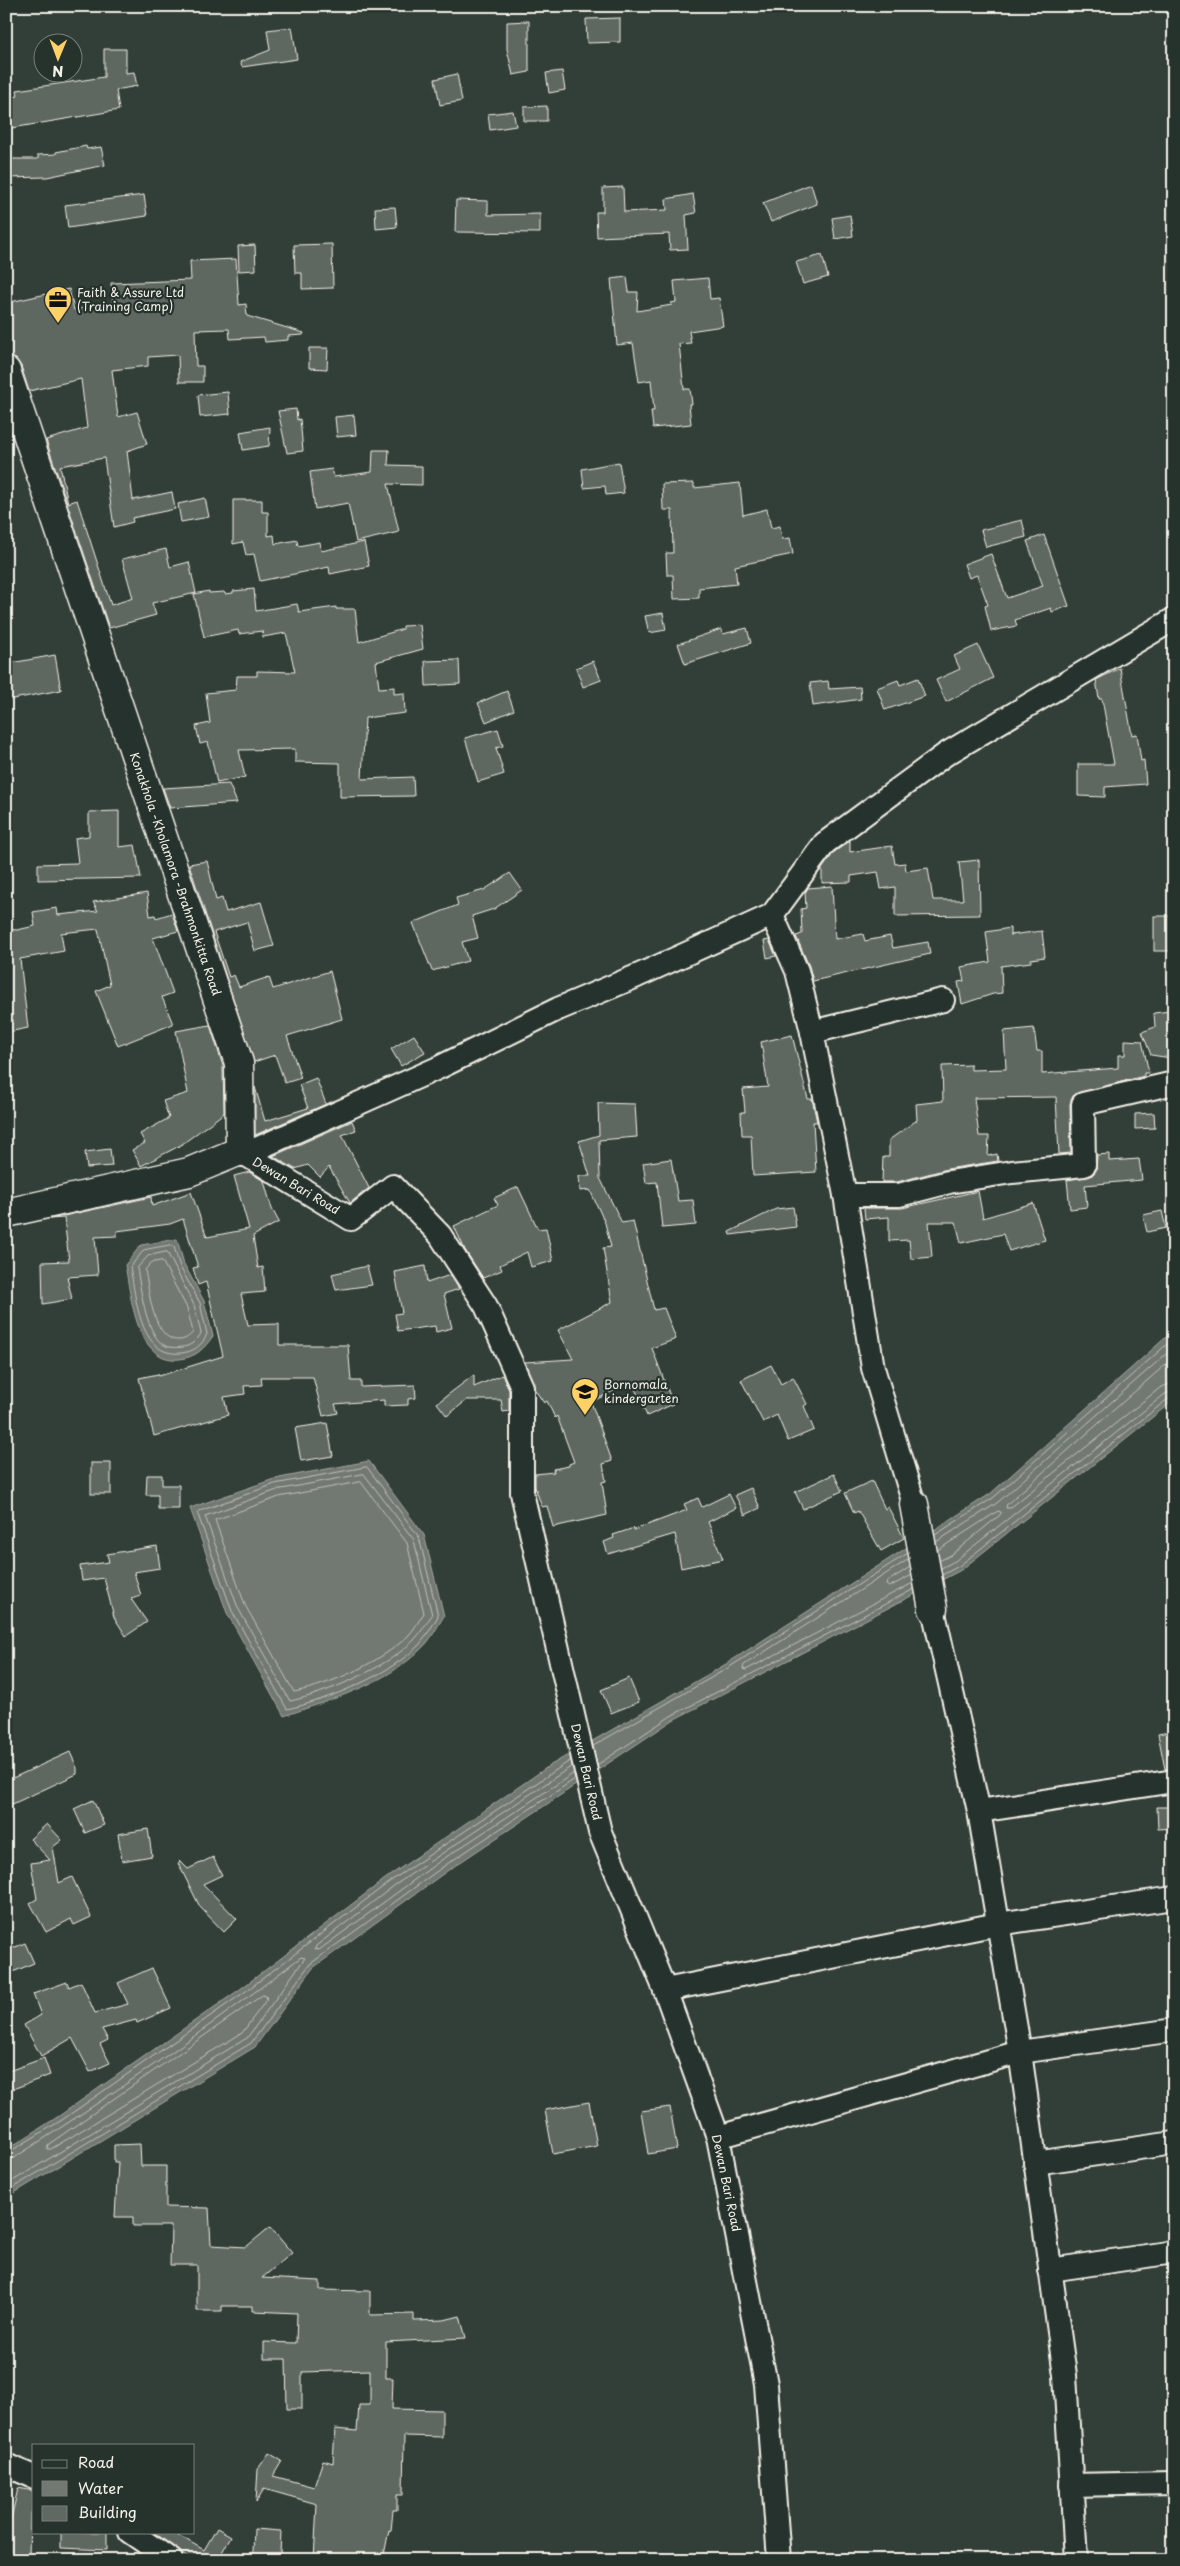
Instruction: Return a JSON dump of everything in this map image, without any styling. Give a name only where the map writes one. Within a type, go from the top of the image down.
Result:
[{"type":"main road","name":"Konakhola -Kholamora -Brahmonkitta Road","points":[[6,371],[239,1063],[241,1153]]},
{"type":"main road","points":[[6,1212],[189,1172],[241,1153]]},
{"type":"main road","points":[[914,1504],[933,1609]]},
{"type":"street","points":[[241,1153],[438,1068],[558,1009],[637,976],[772,914],[825,843],[946,754],[1174,619]]},
{"type":"street","points":[[772,914],[797,971],[812,1032],[845,1195],[873,1368],[914,1504]]},
{"type":"street","points":[[812,1032],[944,1000]]},
{"type":"street","points":[[845,1195],[899,1195],[958,1181],[1084,1165],[1083,1104],[1174,1083]]},
{"type":"street","name":"Dewan Bari Road","points":[[241,1153],[351,1219],[393,1186],[440,1235],[486,1306],[522,1387],[522,1494],[600,1832],[666,1990],[718,2137],[766,2384],[779,2560]]},
{"type":"street","points":[[933,1609],[979,1811],[1020,2052],[1065,2375],[1076,2560]]},
{"type":"street","points":[[979,1811],[1174,1781]]},
{"type":"street","points":[[666,1990],[998,1924],[1174,1898]]},
{"type":"street","points":[[718,2137],[1020,2052],[1174,2030]]},
{"type":"street","points":[[1035,2163],[1174,2143]]},
{"type":"street","points":[[1050,2270],[1174,2252]]},
{"type":"street","points":[[6,2466],[32,2477]]},
{"type":"street","points":[[1071,2485],[1174,2483]]},
{"type":"street","points":[[133,2534],[172,2560]]},
{"type":"water","points":[[177,1239],[184,1264],[204,1301],[213,1336],[199,1352],[180,1359],[165,1358],[154,1351],[145,1340],[133,1310],[125,1265],[141,1245]]},
{"type":"water","points":[[1174,1330],[1174,1400],[961,1570],[673,1720],[447,1871],[313,1968],[255,2047],[6,2198],[6,2150],[59,2116],[243,1987],[389,1876],[549,1766],[726,1664],[990,1494]]},
{"type":"water","points":[[369,1461],[424,1535],[444,1616],[425,1645],[408,1661],[392,1672],[357,1690],[284,1716],[227,1613],[190,1508],[274,1479]]},
{"type":"building","points":[[620,18],[620,42],[587,43],[586,19]]},
{"type":"building","points":[[529,21],[529,72],[513,75],[507,49],[507,22]]},
{"type":"building","points":[[292,27],[297,59],[242,67],[240,62],[270,50],[267,30]]},
{"type":"building","points":[[104,49],[126,49],[126,73],[134,72],[137,86],[116,90],[119,110],[12,128],[6,98],[18,96],[17,90],[82,82],[82,80],[104,77]]},
{"type":"building","points":[[562,71],[565,90],[549,93],[546,73]]},
{"type":"building","points":[[457,74],[462,101],[440,105],[435,79]]},
{"type":"building","points":[[547,106],[547,121],[524,121],[524,107]]},
{"type":"building","points":[[513,111],[516,126],[490,130],[488,114]]},
{"type":"building","points":[[86,146],[87,149],[101,147],[105,165],[47,177],[6,178],[6,159],[38,159],[38,155],[56,154],[56,152]]},
{"type":"building","points":[[811,184],[817,204],[771,222],[763,203]]},
{"type":"building","points":[[623,187],[624,212],[667,210],[666,199],[693,194],[696,213],[686,215],[688,249],[670,250],[669,234],[597,237],[596,212],[603,212],[603,188]]},
{"type":"building","points":[[144,195],[147,216],[68,228],[65,205]]},
{"type":"building","points":[[456,200],[488,201],[488,215],[540,214],[540,233],[455,232]]},
{"type":"building","points":[[395,207],[397,227],[376,229],[375,208]]},
{"type":"building","points":[[850,215],[853,236],[835,239],[832,218]]},
{"type":"building","points":[[332,244],[333,288],[302,289],[302,273],[295,273],[294,245]]},
{"type":"building","points":[[255,245],[256,270],[239,271],[238,246]]},
{"type":"building","points":[[822,255],[828,277],[803,284],[796,262]]},
{"type":"building","points":[[236,259],[239,305],[246,304],[247,316],[304,333],[303,335],[288,336],[288,340],[265,342],[264,337],[230,339],[229,329],[195,330],[196,366],[203,366],[203,382],[179,382],[178,355],[148,357],[148,366],[112,370],[118,417],[137,412],[147,444],[127,451],[133,500],[172,492],[175,509],[132,518],[133,522],[114,527],[104,458],[60,466],[68,503],[77,500],[111,605],[133,598],[122,559],[166,549],[170,567],[189,562],[196,593],[152,603],[156,615],[109,628],[46,440],[87,428],[81,379],[29,391],[21,366],[16,359],[6,356],[6,303],[69,289],[74,310],[113,302],[111,283],[191,280],[190,261]]},
{"type":"building","points":[[627,277],[629,292],[638,292],[637,311],[672,305],[671,303],[676,302],[674,281],[708,278],[710,299],[719,298],[723,326],[689,331],[691,343],[679,344],[684,389],[690,389],[692,404],[689,404],[691,424],[653,428],[651,411],[654,411],[651,380],[639,382],[633,343],[617,345],[611,279]]},
{"type":"building","points":[[309,348],[328,348],[327,369],[309,368]]},
{"type":"building","points":[[228,392],[230,414],[200,417],[198,395]]},
{"type":"building","points":[[296,409],[297,420],[300,419],[303,451],[287,453],[278,411]]},
{"type":"building","points":[[354,415],[356,435],[337,437],[335,417]]},
{"type":"building","points":[[270,427],[269,446],[243,450],[240,432]]},
{"type":"building","points":[[373,450],[389,450],[388,465],[422,466],[422,485],[388,484],[399,532],[356,542],[348,503],[315,509],[310,472],[332,469],[334,477],[372,472]]},
{"type":"building","points":[[619,462],[624,493],[606,495],[605,486],[584,488],[582,469]]},
{"type":"building","points":[[694,483],[694,488],[740,483],[743,515],[767,509],[771,528],[780,526],[782,539],[790,538],[793,554],[735,566],[737,584],[699,588],[699,598],[674,599],[673,575],[667,575],[666,553],[673,553],[672,510],[663,510],[662,484]]},
{"type":"building","points":[[205,498],[209,517],[181,522],[178,504]]},
{"type":"building","points":[[233,500],[262,500],[262,512],[268,512],[268,536],[274,535],[275,544],[297,540],[298,546],[320,542],[321,551],[364,542],[369,566],[330,574],[329,567],[260,581],[254,554],[246,555],[243,542],[233,544]]},
{"type":"building","points":[[1022,520],[1026,537],[986,547],[981,530]]},
{"type":"building","points":[[1044,535],[1069,606],[1052,612],[1051,608],[1015,620],[1017,626],[991,631],[985,606],[988,605],[977,575],[969,578],[964,564],[991,554],[1007,598],[1043,586],[1027,541]]},
{"type":"building","points":[[254,589],[256,611],[297,604],[299,612],[336,607],[336,609],[355,609],[359,642],[403,629],[403,626],[420,625],[423,649],[376,662],[379,688],[394,687],[394,694],[404,693],[405,713],[365,718],[362,779],[413,777],[414,796],[340,797],[340,763],[295,762],[295,749],[239,750],[245,777],[217,783],[208,742],[200,744],[196,726],[210,723],[206,693],[236,690],[237,676],[257,676],[257,671],[295,672],[286,633],[263,637],[262,631],[239,634],[238,630],[204,637],[194,594],[209,591],[209,593],[224,592],[225,594],[233,593],[233,591]]},
{"type":"building","points":[[663,613],[666,630],[649,633],[645,616]]},
{"type":"building","points":[[747,628],[751,643],[685,664],[678,644],[721,629],[723,634]]},
{"type":"building","points":[[978,645],[993,678],[946,702],[936,680],[960,669],[954,656]]},
{"type":"building","points":[[55,655],[61,690],[8,700],[6,664]]},
{"type":"building","points":[[459,660],[460,684],[426,686],[425,661]]},
{"type":"building","points":[[593,661],[601,680],[583,687],[576,668]]},
{"type":"building","points":[[1120,668],[1132,735],[1137,734],[1141,761],[1144,760],[1146,784],[1105,787],[1105,797],[1078,796],[1078,764],[1114,764],[1102,699],[1099,699],[1096,680]]},
{"type":"building","points":[[918,678],[925,696],[885,710],[877,688],[898,680],[900,685]]},
{"type":"building","points":[[828,681],[829,689],[860,687],[861,699],[813,706],[810,683]]},
{"type":"building","points":[[507,691],[514,710],[486,722],[478,703]]},
{"type":"building","points":[[498,729],[503,746],[496,748],[504,774],[478,782],[465,738]]},
{"type":"building","points":[[229,784],[237,803],[170,808],[163,788]]},
{"type":"building","points":[[119,811],[119,847],[135,845],[141,878],[38,880],[38,864],[78,863],[75,838],[89,836],[89,812]]},
{"type":"building","points":[[850,841],[850,852],[892,846],[895,864],[905,863],[906,871],[928,868],[933,900],[963,900],[959,862],[979,860],[980,915],[895,916],[895,887],[881,889],[878,872],[851,876],[851,882],[822,883],[822,869],[834,852]]},
{"type":"building","points":[[207,861],[216,900],[222,898],[226,912],[261,902],[274,946],[255,951],[247,922],[214,932],[229,977],[234,975],[239,987],[269,977],[273,989],[330,971],[342,1019],[287,1036],[301,1078],[285,1083],[275,1055],[254,1062],[189,864]]},
{"type":"building","points":[[510,873],[522,890],[494,909],[472,916],[478,938],[462,942],[468,961],[432,971],[413,923],[458,905],[456,898],[484,890]]},
{"type":"building","points":[[832,886],[835,939],[863,934],[865,941],[890,936],[893,948],[928,942],[930,954],[813,981],[809,966],[796,936],[802,934],[801,909],[806,908],[805,893],[808,888]]},
{"type":"building","points":[[147,893],[150,916],[155,915],[156,918],[172,913],[178,931],[153,938],[173,993],[162,997],[173,1024],[118,1046],[96,991],[110,985],[98,929],[61,933],[64,951],[20,959],[28,1028],[8,1032],[6,929],[17,930],[35,926],[33,912],[57,908],[58,915],[98,911],[93,902]]},
{"type":"building","points":[[1154,916],[1174,916],[1174,951],[1154,951]]},
{"type":"building","points":[[1010,928],[1010,935],[1042,931],[1045,957],[1031,959],[1031,962],[1001,966],[1002,993],[962,1004],[958,982],[964,981],[961,967],[990,962],[986,932]]},
{"type":"building","points":[[769,940],[776,956],[767,958],[764,941]]},
{"type":"building","points":[[1170,1011],[1171,1058],[1151,1055],[1142,1032],[1155,1027],[1154,1013]]},
{"type":"building","points":[[210,1025],[223,1066],[224,1113],[181,1145],[141,1166],[132,1150],[145,1143],[140,1134],[169,1118],[163,1101],[188,1093],[176,1031]]},
{"type":"building","points":[[1034,1028],[1037,1051],[1042,1051],[1042,1074],[1118,1068],[1118,1055],[1125,1055],[1125,1040],[1142,1041],[1149,1073],[1144,1073],[1144,1076],[1074,1094],[1070,1104],[1071,1153],[1059,1154],[1056,1097],[974,1098],[979,1136],[989,1136],[988,1156],[997,1154],[998,1161],[947,1169],[897,1182],[882,1182],[883,1157],[889,1157],[889,1140],[917,1120],[916,1104],[943,1101],[942,1066],[971,1065],[971,1070],[1006,1069],[1004,1031]]},
{"type":"building","points":[[414,1035],[425,1052],[401,1066],[391,1049]]},
{"type":"building","points":[[792,1035],[808,1099],[812,1099],[817,1122],[813,1122],[816,1172],[753,1176],[751,1135],[742,1135],[741,1112],[745,1112],[743,1089],[768,1087],[761,1042]]},
{"type":"building","points":[[316,1078],[326,1104],[255,1135],[255,1087],[265,1121],[308,1108],[299,1085]]},
{"type":"building","points":[[598,1103],[635,1104],[637,1137],[599,1140],[600,1178],[622,1223],[633,1221],[654,1310],[664,1308],[676,1339],[652,1348],[673,1404],[647,1416],[632,1382],[591,1402],[612,1461],[603,1464],[606,1481],[602,1482],[607,1515],[553,1527],[547,1506],[542,1507],[535,1487],[535,1474],[554,1472],[553,1469],[569,1466],[569,1464],[574,1462],[557,1416],[555,1418],[547,1401],[544,1403],[535,1390],[525,1362],[573,1359],[558,1330],[612,1302],[603,1248],[611,1247],[605,1223],[590,1190],[580,1191],[579,1176],[590,1176],[579,1141],[599,1135]]},
{"type":"building","points":[[1154,1113],[1155,1128],[1135,1129],[1135,1114]]},
{"type":"building","points":[[352,1121],[356,1130],[342,1135],[369,1188],[350,1203],[329,1167],[320,1177],[308,1165],[295,1169],[273,1156]]},
{"type":"building","points":[[110,1149],[112,1166],[87,1168],[85,1152]]},
{"type":"building","points":[[1109,1154],[1109,1161],[1139,1159],[1142,1180],[1085,1185],[1087,1207],[1070,1209],[1067,1180],[1091,1176],[1096,1171],[1097,1155]]},
{"type":"building","points":[[671,1159],[678,1201],[693,1200],[696,1225],[662,1228],[657,1182],[646,1183],[643,1163]]},
{"type":"building","points":[[249,1172],[264,1181],[272,1209],[279,1222],[253,1236],[258,1268],[263,1267],[265,1292],[241,1294],[248,1325],[279,1324],[279,1345],[348,1345],[351,1381],[361,1381],[361,1387],[415,1385],[416,1398],[408,1399],[408,1405],[384,1406],[384,1400],[335,1404],[338,1413],[323,1416],[313,1377],[261,1377],[262,1385],[244,1386],[245,1394],[224,1397],[228,1415],[154,1436],[139,1378],[158,1374],[159,1376],[223,1356],[206,1282],[198,1285],[193,1268],[198,1267],[183,1219],[170,1224],[117,1231],[117,1236],[95,1237],[98,1275],[67,1277],[72,1299],[43,1304],[42,1262],[69,1261],[64,1218],[50,1219],[151,1197],[152,1206],[191,1192],[207,1237],[249,1229],[234,1176]]},
{"type":"building","points":[[518,1187],[538,1229],[546,1228],[553,1261],[531,1267],[527,1252],[500,1265],[502,1270],[483,1278],[465,1250],[454,1226],[498,1205],[494,1198]]},
{"type":"building","points":[[978,1191],[983,1218],[1033,1203],[1045,1240],[1009,1251],[1003,1234],[961,1243],[956,1222],[929,1222],[932,1257],[911,1259],[909,1240],[889,1241],[889,1217],[865,1219],[864,1208],[902,1208]]},
{"type":"building","points":[[793,1207],[796,1227],[730,1235],[729,1232],[776,1209]]},
{"type":"building","points":[[1162,1211],[1166,1228],[1147,1232],[1143,1215]]},
{"type":"building","points":[[367,1266],[372,1285],[336,1290],[332,1274]]},
{"type":"building","points":[[425,1266],[427,1283],[450,1275],[459,1289],[444,1294],[452,1328],[436,1332],[435,1326],[398,1331],[395,1314],[402,1313],[395,1272]]},
{"type":"building","points":[[771,1365],[781,1384],[793,1377],[807,1404],[804,1406],[814,1430],[788,1441],[777,1415],[763,1422],[741,1380]]},
{"type":"building","points":[[474,1375],[474,1387],[502,1375],[509,1390],[509,1411],[503,1412],[501,1400],[467,1400],[447,1416],[437,1403]]},
{"type":"building","points":[[327,1423],[333,1456],[301,1461],[295,1428]]},
{"type":"building","points":[[91,1463],[111,1463],[111,1494],[91,1494]]},
{"type":"building","points":[[834,1474],[842,1491],[803,1509],[795,1492]]},
{"type":"building","points":[[147,1475],[162,1475],[162,1485],[179,1485],[179,1509],[158,1509],[158,1495],[146,1495]]},
{"type":"building","points":[[872,1481],[885,1509],[888,1507],[904,1538],[881,1551],[858,1511],[854,1513],[845,1493]]},
{"type":"building","points":[[751,1488],[760,1508],[745,1515],[735,1495]]},
{"type":"building","points":[[729,1494],[736,1508],[708,1522],[723,1559],[681,1568],[675,1534],[608,1554],[604,1542],[614,1538],[613,1535],[634,1528],[634,1530],[687,1510],[684,1504],[698,1498],[702,1507]]},
{"type":"building","points":[[157,1546],[160,1568],[134,1572],[141,1596],[131,1599],[147,1622],[126,1636],[114,1617],[104,1578],[82,1581],[80,1566],[109,1562],[107,1554]]},
{"type":"building","points":[[629,1678],[639,1702],[611,1713],[601,1690]]},
{"type":"building","points":[[1174,1731],[1174,1768],[1165,1769],[1158,1734]]},
{"type":"building","points":[[70,1752],[77,1768],[77,1774],[6,1807],[6,1781]]},
{"type":"building","points":[[93,1800],[104,1825],[85,1833],[74,1809]]},
{"type":"building","points":[[1157,1807],[1174,1807],[1174,1828],[1158,1829]]},
{"type":"building","points":[[47,1824],[62,1840],[53,1847],[59,1883],[72,1877],[91,1917],[74,1925],[71,1919],[46,1932],[30,1903],[37,1899],[31,1863],[50,1860],[30,1839]]},
{"type":"building","points":[[148,1829],[152,1856],[122,1861],[118,1834]]},
{"type":"building","points":[[213,1857],[222,1875],[203,1884],[237,1919],[224,1932],[200,1907],[178,1863],[180,1861],[188,1869]]},
{"type":"building","points":[[25,1943],[34,1963],[6,1975],[6,1951]]},
{"type":"building","points":[[152,1968],[171,2008],[137,2023],[136,2020],[102,2029],[108,2040],[100,2044],[110,2063],[90,2072],[72,2038],[41,2056],[24,2025],[41,2015],[33,1994],[67,1982],[69,1987],[81,1982],[95,2013],[128,2004],[118,1983]]},
{"type":"building","points":[[44,2058],[50,2075],[13,2089],[6,2072]]},
{"type":"building","points":[[589,2102],[597,2146],[553,2154],[545,2110]]},
{"type":"building","points":[[670,2107],[677,2149],[648,2154],[641,2111]]},
{"type":"building","points":[[140,2144],[141,2166],[166,2166],[166,2207],[209,2208],[211,2245],[246,2247],[270,2227],[292,2253],[262,2278],[320,2281],[320,2290],[370,2291],[370,2315],[414,2314],[414,2321],[444,2320],[460,2316],[466,2338],[386,2342],[386,2378],[393,2378],[392,2409],[442,2410],[442,2437],[404,2436],[403,2495],[397,2495],[397,2510],[393,2510],[391,2531],[389,2530],[383,2560],[314,2560],[317,2504],[264,2489],[256,2502],[258,2469],[269,2453],[282,2461],[273,2476],[314,2487],[323,2460],[333,2463],[335,2429],[357,2431],[359,2405],[370,2405],[370,2370],[302,2372],[302,2409],[287,2409],[286,2359],[264,2359],[264,2342],[296,2343],[297,2313],[253,2311],[253,2306],[222,2306],[222,2311],[197,2311],[197,2265],[170,2265],[171,2226],[133,2226],[133,2217],[115,2217],[118,2162],[114,2162],[114,2145]]},
{"type":"building","points":[[18,2488],[32,2491],[29,2557],[8,2557],[8,2533]]},
{"type":"building","points":[[217,2528],[231,2536],[219,2558],[222,2560],[190,2560],[157,2534],[176,2534],[204,2550]]},
{"type":"building","points":[[254,2529],[281,2531],[280,2555],[253,2553]]},
{"type":"building","points":[[61,2534],[107,2534],[107,2550],[61,2548]]},
{"type":"place","name":"Faith & Assure Ltd (Training Camp)","points":[[58,324]]},
{"type":"place","name":"Bornomala kindergarten","points":[[585,1416]]}]
